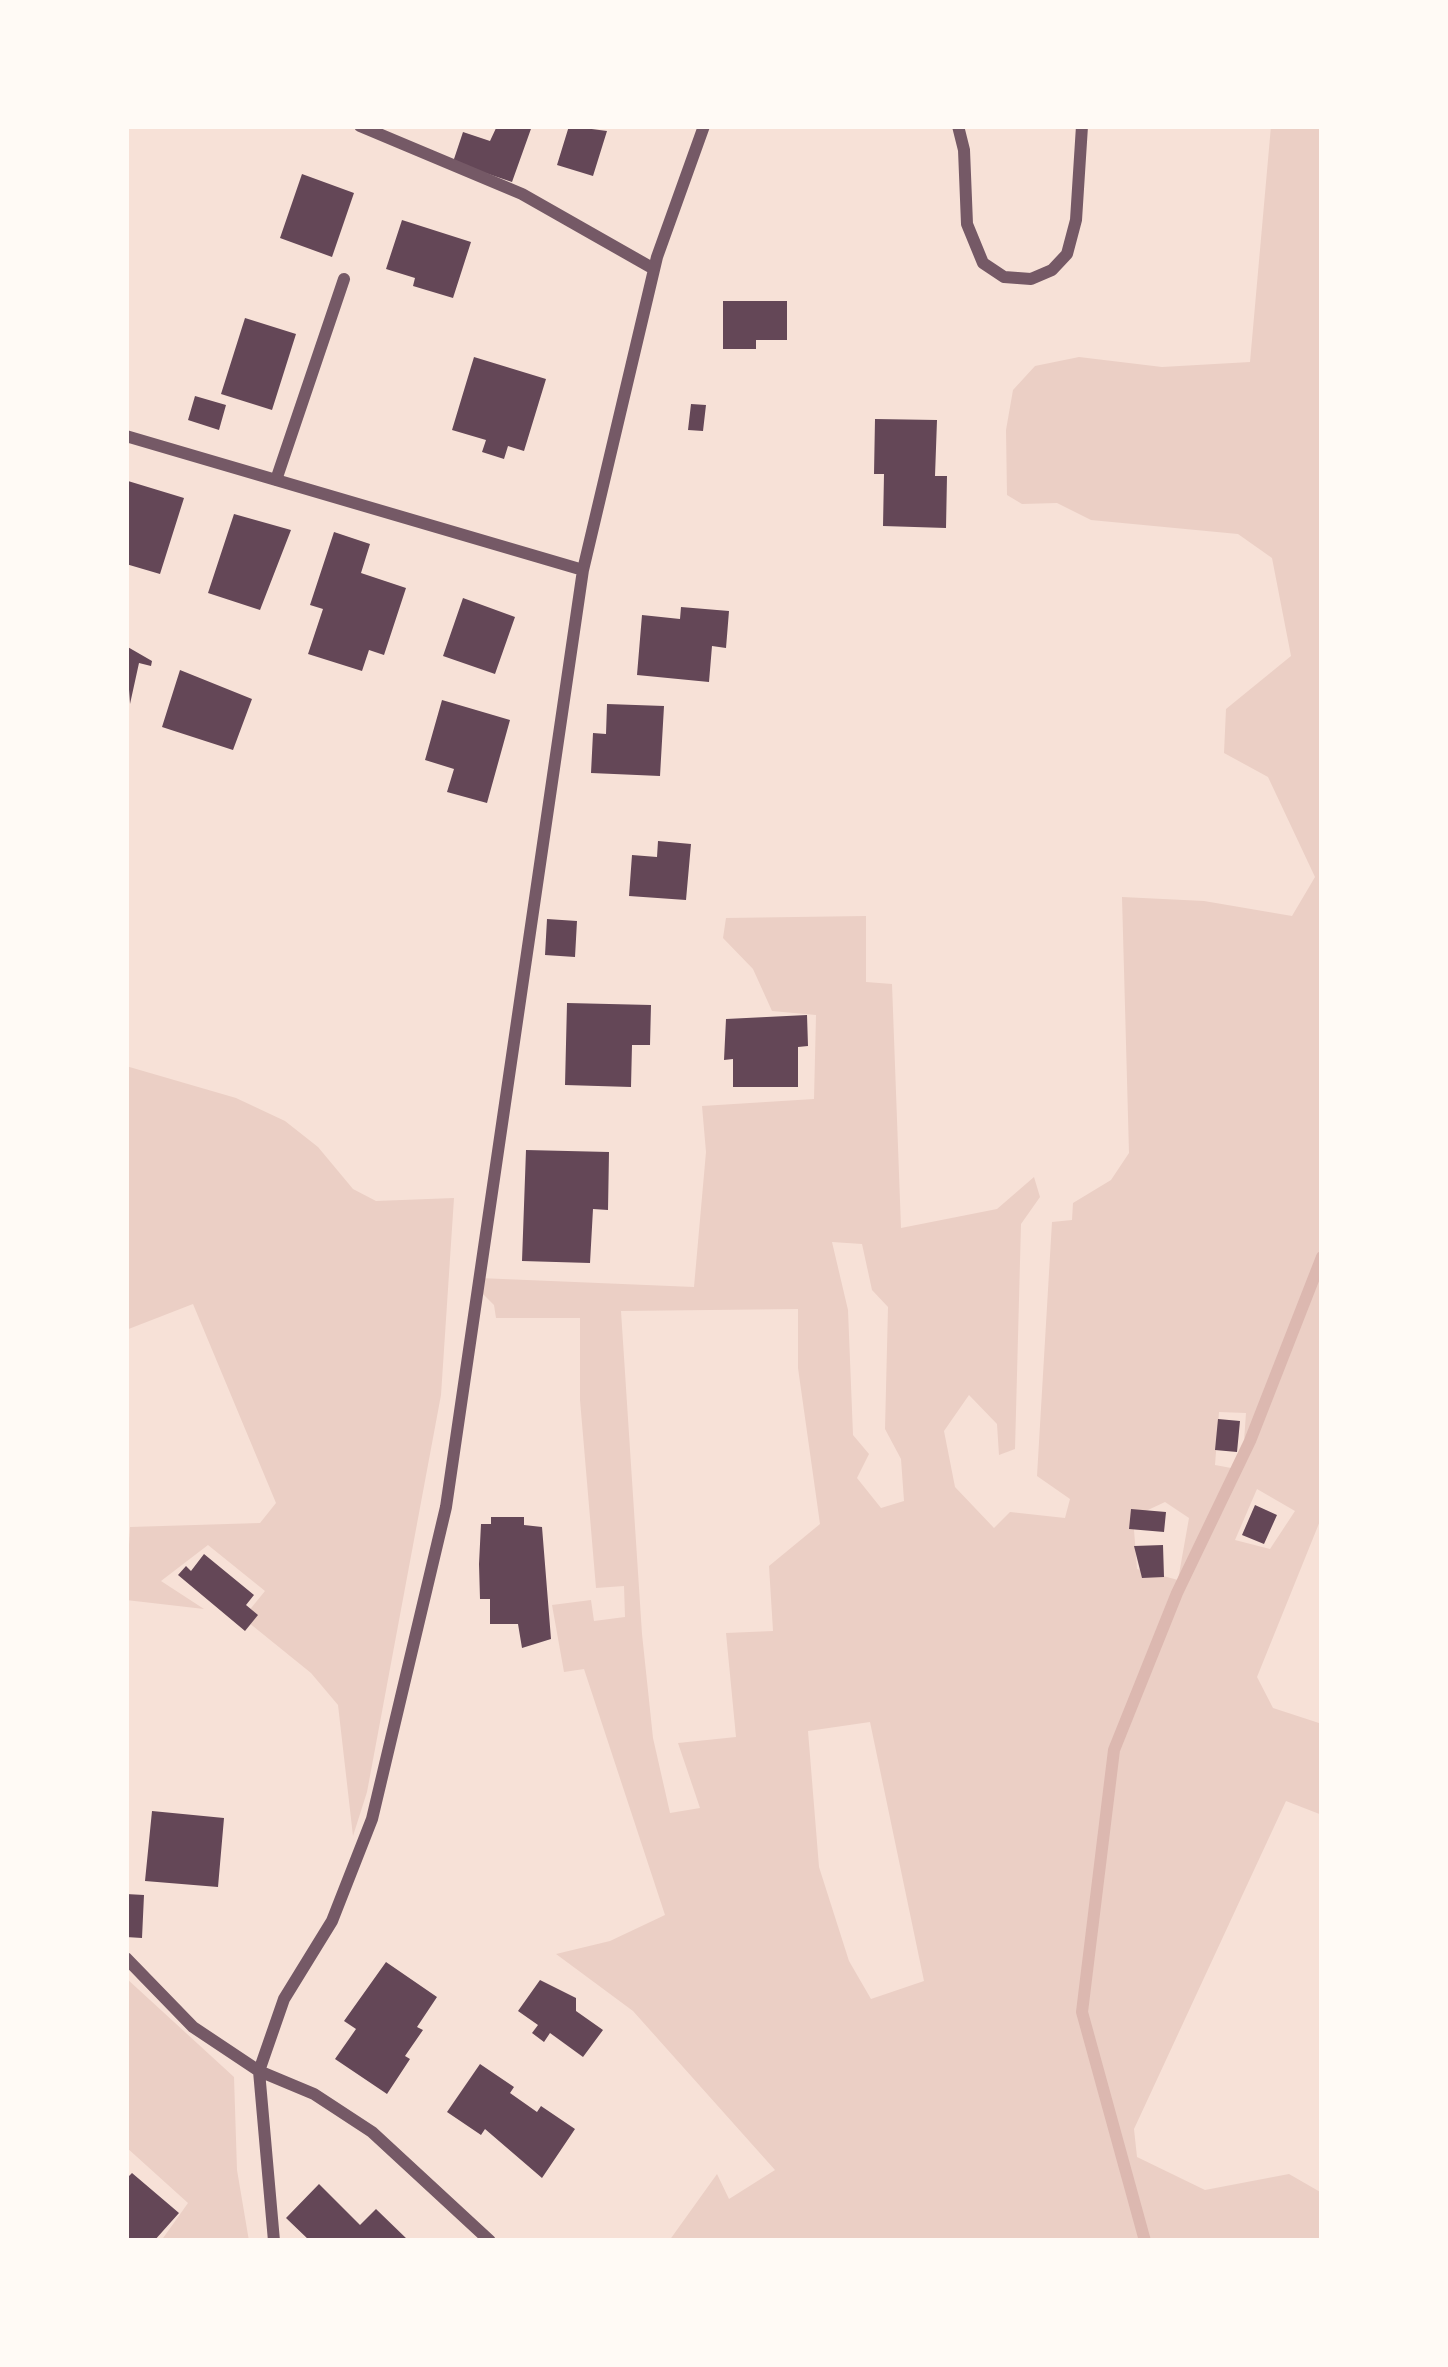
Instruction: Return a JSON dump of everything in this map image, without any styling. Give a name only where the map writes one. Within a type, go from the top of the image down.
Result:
[{"type":"street","points":[[360,126],[521,194],[654,269]]},
{"type":"street","points":[[274,2241],[259,2071],[284,1999],[332,1921],[372,1819],[446,1507],[583,569],[654,269],[704,126]]},
{"type":"street","points":[[958,126],[964,150],[967,224],[982,263],[1004,277],[1031,279],[1052,270],[1067,254],[1076,220],[1082,126]]},
{"type":"street","points":[[276,479],[344,279]]},
{"type":"street","points":[[126,436],[583,569]]},
{"type":"street","points":[[126,1958],[193,2027],[259,2071],[314,2095],[372,2132],[490,2241]]},
{"type":"shaded area","points":[[1271,126],[1322,126],[1322,1516],[1257,1677],[1273,1708],[1322,1724],[1322,1815],[1286,1801],[1134,2129],[1137,2157],[1205,2190],[1289,2174],[1322,2193],[1322,2241],[669,2241],[717,2174],[729,2199],[775,2170],[633,2011],[556,1954],[610,1941],[665,1915],[584,1669],[564,1672],[552,1605],[591,1600],[594,1621],[625,1617],[624,1586],[596,1588],[580,1400],[580,1318],[496,1318],[494,1305],[480,1291],[479,1278],[694,1287],[706,1152],[702,1106],[814,1099],[816,1015],[772,1011],[753,969],[723,938],[726,918],[866,916],[866,982],[892,984],[901,1228],[997,1209],[1034,1177],[1040,1197],[1021,1224],[1015,1449],[999,1455],[997,1424],[969,1395],[944,1431],[955,1487],[994,1528],[1010,1512],[1065,1518],[1070,1499],[1037,1476],[1052,1222],[1072,1220],[1073,1203],[1111,1180],[1129,1153],[1122,897],[1204,901],[1292,916],[1315,877],[1268,777],[1224,753],[1226,709],[1291,656],[1272,558],[1238,534],[1091,520],[1057,503],[1022,504],[1007,495],[1006,430],[1013,390],[1035,366],[1079,357],[1162,367],[1250,362]],"holes":[[[832,1242],[862,1244],[872,1290],[888,1307],[885,1429],[901,1459],[904,1501],[881,1508],[857,1478],[869,1454],[853,1435],[848,1310]],[[798,1309],[798,1368],[820,1524],[769,1566],[773,1631],[726,1633],[736,1737],[678,1743],[700,1808],[670,1813],[653,1738],[621,1311]],[[1219,1412],[1246,1413],[1242,1470],[1215,1465]],[[1257,1489],[1295,1511],[1270,1549],[1235,1540]],[[1165,1502],[1189,1518],[1178,1580],[1137,1569],[1133,1517]],[[870,1722],[924,1981],[871,1999],[849,1961],[819,1867],[808,1731]]]},
{"type":"shaded area","points":[[126,1066],[236,1098],[285,1121],[318,1147],[353,1189],[376,1201],[454,1198],[441,1395],[367,1792],[353,1836],[338,1705],[311,1673],[243,1618],[265,1591],[208,1545],[161,1581],[204,1609],[126,1600],[130,1527],[260,1523],[276,1503],[193,1304],[126,1330]]},
{"type":"shaded area","points":[[126,1978],[234,2077],[237,2170],[249,2241],[161,2241],[188,2203],[126,2147]]},
{"type":"building","points":[[497,126],[532,126],[512,182],[453,162],[463,132],[490,141]]},
{"type":"building","points":[[569,126],[607,131],[593,176],[557,165]]},
{"type":"building","points":[[302,174],[354,193],[332,257],[280,238]]},
{"type":"building","points":[[402,220],[471,242],[453,298],[413,286],[415,278],[386,269]]},
{"type":"building","points":[[723,301],[787,301],[787,340],[756,340],[756,349],[723,349]]},
{"type":"building","points":[[245,318],[296,334],[272,410],[221,394]]},
{"type":"building","points":[[474,357],[546,379],[524,451],[508,446],[504,459],[482,452],[486,440],[452,430]]},
{"type":"building","points":[[195,396],[226,405],[219,430],[188,420]]},
{"type":"building","points":[[691,404],[706,405],[703,431],[688,430]]},
{"type":"building","points":[[875,419],[937,420],[935,476],[947,476],[946,528],[883,526],[884,474],[874,474]]},
{"type":"building","points":[[128,481],[184,498],[160,574],[126,564]]},
{"type":"building","points":[[234,514],[291,530],[260,610],[208,593]]},
{"type":"building","points":[[334,532],[370,544],[361,573],[406,588],[384,655],[369,650],[362,671],[308,654],[323,609],[310,605]]},
{"type":"building","points":[[463,598],[515,617],[495,674],[443,656]]},
{"type":"building","points":[[681,607],[729,611],[726,648],[712,646],[709,682],[637,675],[642,615],[680,619]]},
{"type":"building","points":[[126,646],[152,661],[151,666],[139,663],[130,704]]},
{"type":"building","points":[[180,670],[252,699],[233,750],[162,727]]},
{"type":"building","points":[[442,700],[510,720],[487,803],[447,792],[454,769],[425,760]]},
{"type":"building","points":[[607,704],[664,706],[660,776],[591,773],[593,733],[606,734]]},
{"type":"building","points":[[658,841],[691,844],[686,900],[629,896],[632,855],[657,857]]},
{"type":"building","points":[[547,919],[577,921],[575,957],[545,955]]},
{"type":"building","points":[[567,1003],[651,1005],[650,1045],[632,1045],[631,1087],[565,1085]]},
{"type":"building","points":[[807,1015],[808,1046],[798,1047],[798,1087],[733,1087],[733,1059],[724,1060],[726,1019]]},
{"type":"building","points":[[526,1150],[609,1152],[608,1210],[593,1209],[590,1263],[522,1261]]},
{"type":"building","points":[[1218,1419],[1240,1421],[1237,1452],[1215,1450]]},
{"type":"building","points":[[1255,1505],[1277,1515],[1264,1544],[1242,1535]]},
{"type":"building","points":[[1131,1509],[1166,1512],[1164,1532],[1129,1529]]},
{"type":"building","points":[[491,1517],[524,1517],[524,1525],[542,1527],[551,1639],[522,1648],[518,1624],[490,1624],[490,1599],[480,1599],[479,1564],[481,1524],[491,1524]]},
{"type":"building","points":[[1163,1545],[1164,1577],[1142,1578],[1134,1546]]},
{"type":"building","points":[[204,1554],[254,1595],[246,1605],[258,1615],[245,1631],[178,1575],[186,1566],[191,1571]]},
{"type":"building","points":[[152,1811],[224,1818],[218,1887],[145,1881]]},
{"type":"building","points":[[126,1894],[144,1895],[142,1938],[126,1937]]},
{"type":"building","points":[[386,1962],[437,1997],[417,2027],[423,2030],[405,2056],[410,2059],[387,2094],[335,2059],[356,2029],[344,2021]]},
{"type":"building","points":[[540,1980],[576,1998],[576,2011],[603,2030],[583,2057],[550,2033],[544,2042],[532,2033],[538,2025],[518,2011]]},
{"type":"building","points":[[480,2064],[514,2087],[510,2093],[537,2112],[541,2106],[575,2129],[542,2178],[485,2129],[481,2135],[447,2112]]},
{"type":"building","points":[[132,2173],[179,2213],[154,2241],[126,2241],[126,2179]]},
{"type":"building","points":[[319,2184],[360,2225],[376,2209],[409,2241],[310,2241],[286,2218]]},
{"type":"waterway","points":[[1145,2241],[1082,2012],[1114,1750],[1177,1593],[1250,1441],[1322,1257]]}]
